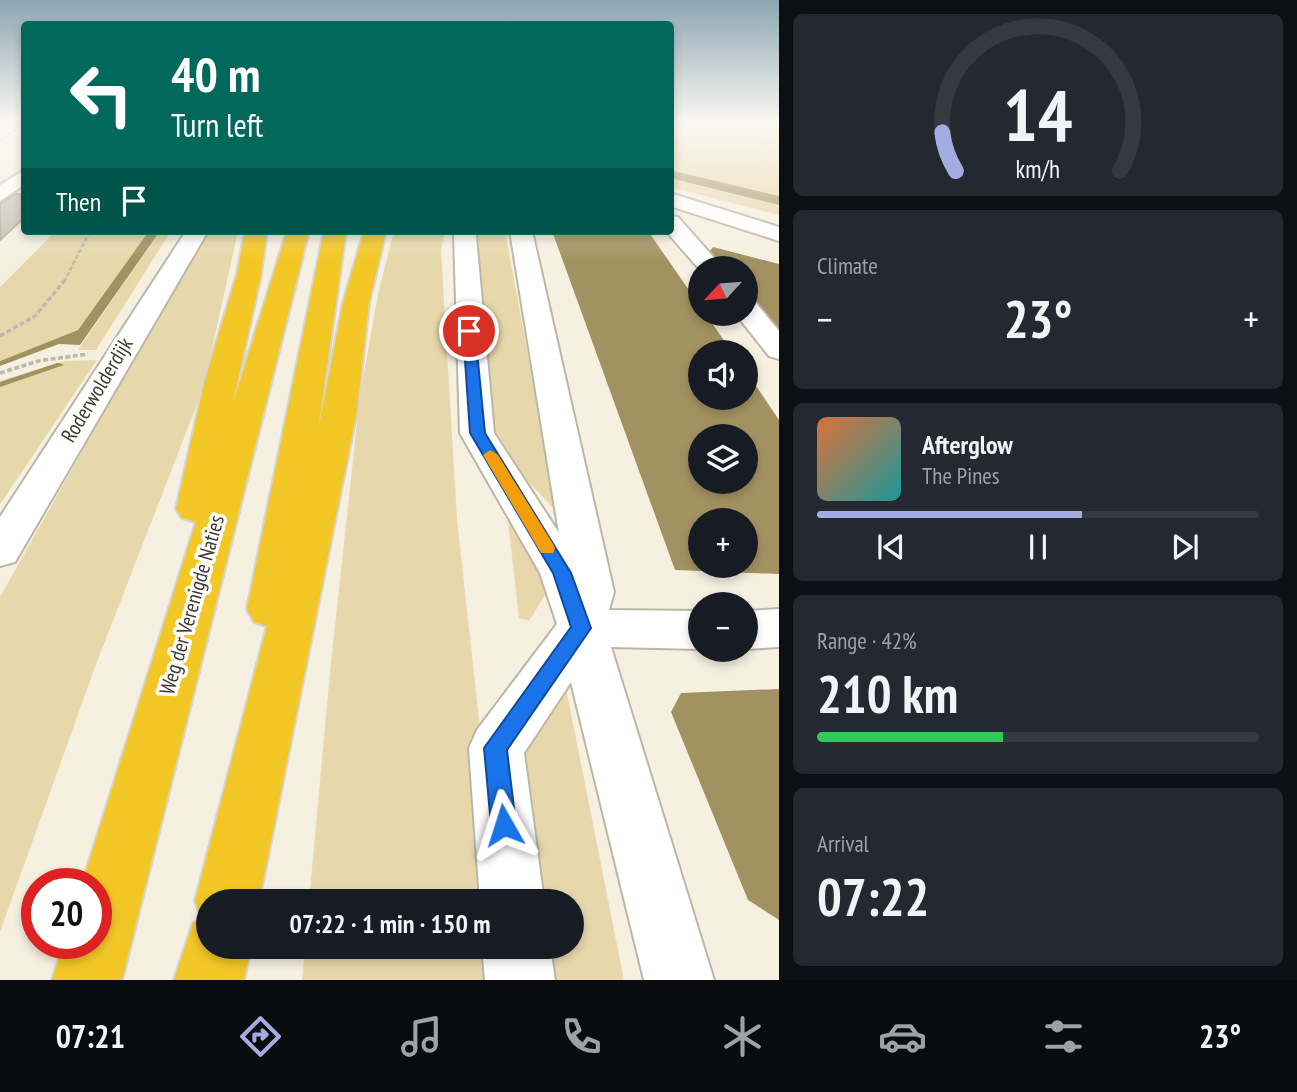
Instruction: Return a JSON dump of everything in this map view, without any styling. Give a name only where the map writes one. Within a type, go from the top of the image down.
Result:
[{"type":"highway","points":[[144,776],[221,380],[249,274],[255,235]]},
{"type":"highway","name":"Weg der Verenigde Naties","points":[[87,980],[297,235]]},
{"type":"highway","points":[[222,889],[334,235]]},
{"type":"highway","points":[[230,889],[340,411],[356,303],[374,235]]},
{"type":"highway","points":[[208,980],[212,959]]},
{"type":"street","points":[[0,179],[21,177]]},
{"type":"street","points":[[0,195],[21,179]]},
{"type":"street","points":[[674,200],[779,234]]},
{"type":"street","points":[[674,221],[714,232],[779,244]]},
{"type":"street","points":[[674,225],[701,256]]},
{"type":"street","name":"Roderwolderdijk","points":[[0,551],[195,235]]},
{"type":"street","points":[[466,235],[477,433],[562,573],[581,628],[679,980]]},
{"type":"street","points":[[511,889],[496,748],[581,628],[591,592],[521,235]]},
{"type":"street","points":[[758,324],[779,350]]},
{"type":"street","points":[[581,628],[688,630]]},
{"type":"street","points":[[758,629],[779,628]]},
{"type":"street","points":[[517,959],[520,980]]},
{"type":"path","points":[[0,336],[38,316],[62,290],[88,235]]},
{"type":"path","points":[[0,373],[70,355],[96,354]]},
{"type":"shaded area","points":[[674,169],[779,169],[779,196],[674,171]]},
{"type":"shaded area","points":[[674,171],[779,196],[779,205],[674,179]]},
{"type":"shaded area","points":[[674,179],[779,205],[779,215],[674,188]]},
{"type":"shaded area","points":[[52,235],[146,235],[78,330],[0,361],[0,287]]},
{"type":"shaded area","points":[[146,235],[157,235],[80,345],[59,344],[0,366],[0,361],[78,330]]},
{"type":"shaded area","points":[[157,235],[168,235],[96,350],[78,350]]},
{"type":"shaded area","points":[[204,235],[237,235],[203,389],[95,667],[0,932],[0,597]]},
{"type":"shaded area","points":[[393,235],[444,235],[441,251],[457,519],[498,889],[310,889],[360,395],[378,294]]},
{"type":"shaded area","points":[[476,235],[506,235],[557,512],[489,440],[470,251]]},
{"type":"shaded area","points":[[553,235],[651,235],[688,289],[688,326],[714,326],[724,340],[688,340],[688,410],[758,410],[758,389],[779,420],[779,574],[758,573],[758,508],[688,508],[688,570],[675,570]]},
{"type":"shaded area","points":[[713,247],[748,256],[714,256],[710,251]]},
{"type":"shaded area","points":[[758,259],[779,264],[779,335],[758,309]]},
{"type":"shaded area","points":[[97,360],[0,504],[0,381],[65,361]]},
{"type":"shaded area","points":[[511,519],[544,551],[547,592],[529,621],[519,618],[508,521]]},
{"type":"shaded area","points":[[562,668],[624,980],[555,980],[552,959],[584,959],[584,889],[542,889],[523,757]]},
{"type":"shaded area","points":[[779,689],[779,920],[748,900],[671,712],[681,693]]},
{"type":"shaded area","points":[[304,959],[504,959],[506,980],[302,980]]},
{"type":"building","points":[[16,194],[21,194],[21,221],[0,240],[0,204]]},
{"type":"waterway","points":[[0,385],[60,365]]},
{"type":"slow traffic","points":[[490,455],[547,548]]},
{"type":"route","points":[[469,331],[477,433],[562,573],[581,628],[496,748],[504,825]]}]
